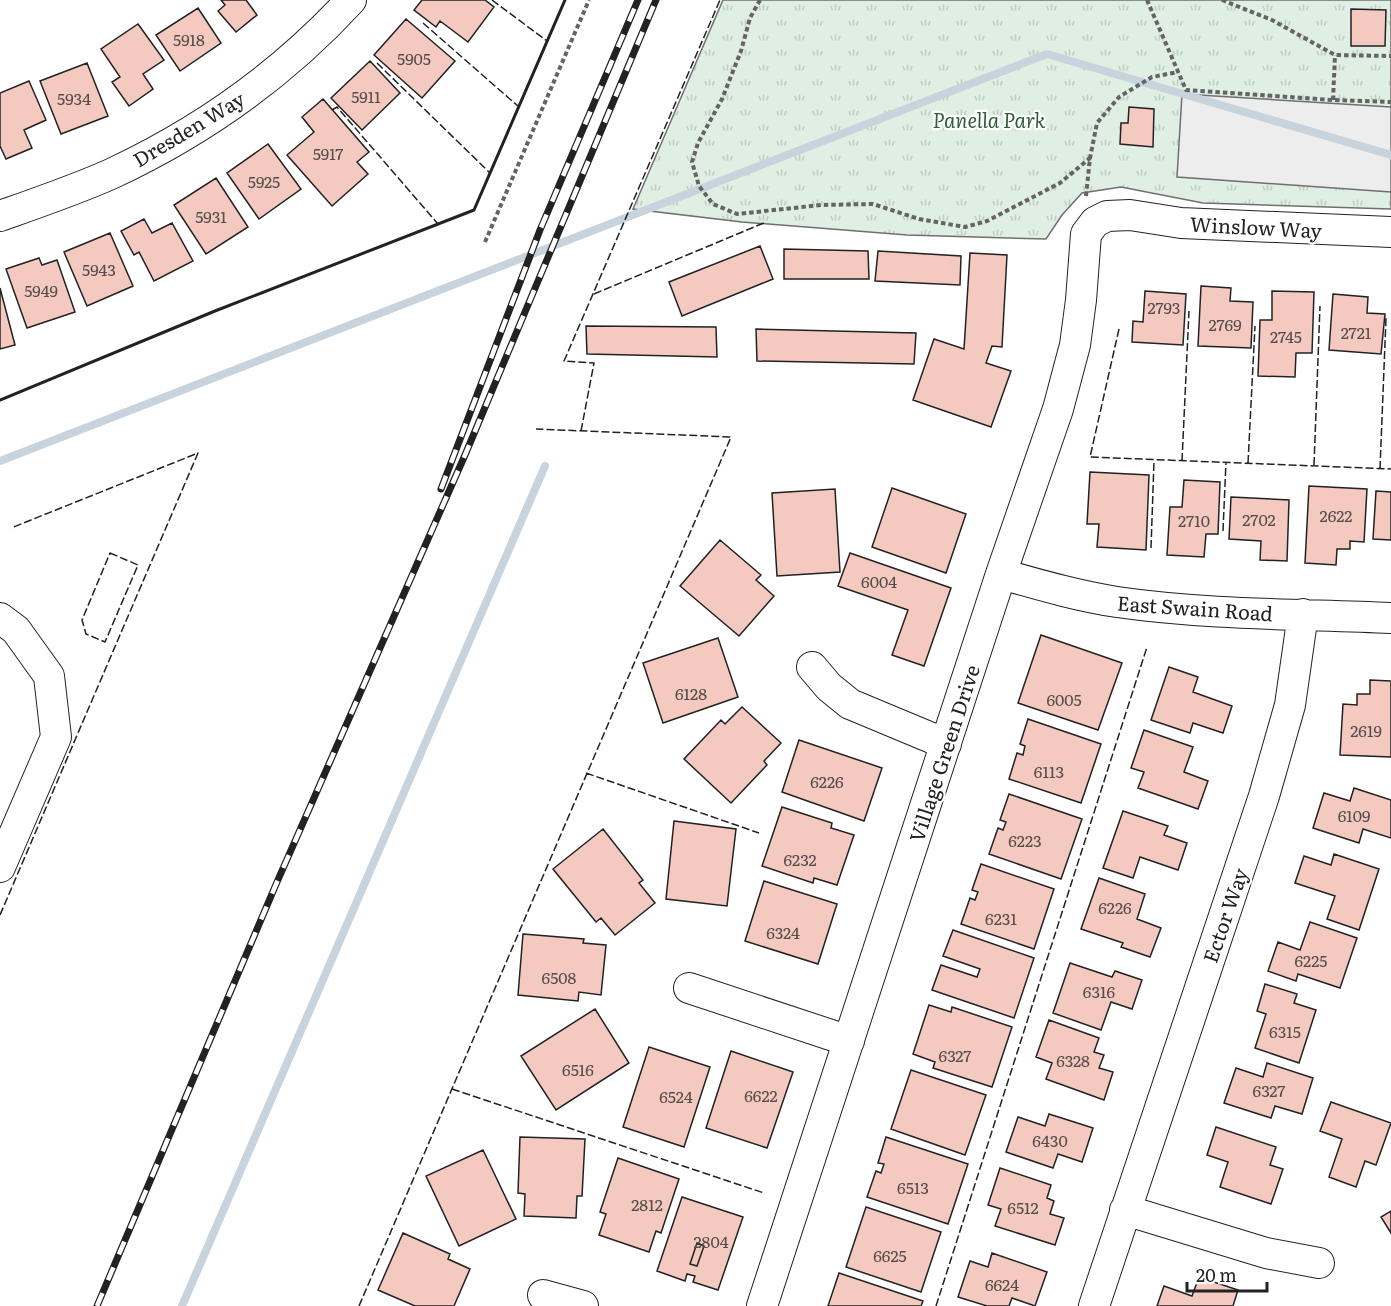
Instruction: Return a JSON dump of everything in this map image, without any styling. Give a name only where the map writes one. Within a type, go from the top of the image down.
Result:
[{"type":"street","name":"Dresden Way","points":[[0,216],[112,174],[196,128],[281,68],[351,0]]},
{"type":"street","name":"Winslow Way","points":[[1120,215],[1181,223],[1391,232]]},
{"type":"street","name":"Village Green Drive","points":[[762,1306],[1001,574],[1058,409],[1075,345],[1086,234],[1095,222],[1107,216],[1120,215]]},
{"type":"street","name":"East Swain Road","points":[[1001,574],[1064,592],[1118,602],[1183,609],[1391,618]]},
{"type":"street","name":"Ector Way","points":[[1094,1306],[1264,796],[1290,705],[1303,614]]},
{"type":"street","points":[[0,618],[16,630],[49,676],[56,737],[0,867]]},
{"type":"street","points":[[812,667],[829,687],[850,704],[946,744]]},
{"type":"street","points":[[688,988],[849,1041]]},
{"type":"street","points":[[1125,1210],[1266,1253],[1318,1263]]},
{"type":"street","points":[[543,1295],[584,1306]]},
{"type":"path","points":[[485,242],[589,0]]},
{"type":"path","points":[[760,0],[750,18],[741,51],[722,99],[698,143],[692,162],[699,186],[713,204],[737,214],[821,205],[873,204],[919,219],[965,227],[987,221],[1060,183],[1090,158]]},
{"type":"path","points":[[1147,0],[1186,90],[1391,102]]},
{"type":"path","points":[[1222,0],[1272,20],[1335,55],[1391,56]]},
{"type":"path","points":[[1333,100],[1335,55]]},
{"type":"path","points":[[1086,199],[1096,123],[1119,97],[1152,77],[1178,72]]},
{"type":"green space","name":"Panella Park","points":[[723,0],[1391,0],[1391,209],[1203,203],[1121,187],[1082,193],[1062,215],[1046,239],[907,235],[742,222],[633,209]]},
{"type":"shaded area","points":[[1182,94],[1391,107],[1391,192],[1177,177]]},
{"type":"building","points":[[221,0],[246,0],[257,15],[236,32],[218,11],[225,5]]},
{"type":"building","points":[[422,0],[485,0],[494,7],[468,42],[440,21],[436,27],[414,10]]},
{"type":"building","points":[[198,8],[221,43],[180,71],[156,35]]},
{"type":"building","points":[[1351,9],[1386,10],[1385,46],[1351,46]]},
{"type":"building","points":[[406,19],[455,61],[422,98],[374,55]]},
{"type":"building","points":[[138,24],[164,60],[143,74],[153,89],[129,106],[112,82],[120,77],[101,49]]},
{"type":"building","points":[[370,61],[400,93],[362,130],[331,98]]},
{"type":"building","points":[[87,63],[108,116],[61,134],[40,81]]},
{"type":"building","points":[[29,81],[46,120],[24,130],[32,148],[6,159],[0,146],[0,93]]},
{"type":"building","points":[[323,99],[369,152],[357,162],[368,174],[332,206],[287,155],[314,132],[302,117]]},
{"type":"building","points":[[1129,107],[1154,109],[1153,147],[1120,144],[1121,123],[1128,123]]},
{"type":"building","points":[[268,144],[301,189],[259,219],[227,173]]},
{"type":"building","points":[[216,178],[248,227],[206,254],[174,205]]},
{"type":"building","points":[[144,219],[152,233],[172,223],[193,261],[154,281],[139,252],[134,255],[121,231]]},
{"type":"building","points":[[110,233],[133,286],[87,306],[64,252]]},
{"type":"building","points":[[760,246],[773,279],[682,316],[669,282]]},
{"type":"building","points":[[784,249],[868,251],[869,279],[784,279]]},
{"type":"building","points":[[878,251],[961,256],[960,285],[875,281]]},
{"type":"building","points":[[970,253],[1007,255],[1002,347],[992,346],[986,363],[1011,371],[991,427],[913,400],[934,339],[964,349]]},
{"type":"building","points":[[39,258],[42,265],[57,260],[75,312],[27,328],[6,269]]},
{"type":"building","points":[[1201,286],[1231,288],[1230,301],[1253,302],[1251,348],[1198,346]]},
{"type":"building","points":[[0,288],[15,345],[0,349]]},
{"type":"building","points":[[1145,291],[1186,294],[1183,345],[1132,342],[1133,321],[1143,322]]},
{"type":"building","points":[[1272,291],[1314,292],[1312,353],[1296,353],[1295,377],[1258,376],[1260,320],[1272,320]]},
{"type":"building","points":[[1333,294],[1368,297],[1367,313],[1385,314],[1381,354],[1329,350]]},
{"type":"building","points":[[586,326],[716,327],[717,357],[587,354]]},
{"type":"building","points":[[756,329],[916,333],[914,364],[757,361]]},
{"type":"building","points":[[1090,472],[1149,475],[1146,550],[1097,547],[1099,524],[1087,524]]},
{"type":"building","points":[[1184,480],[1220,482],[1218,534],[1206,534],[1204,557],[1167,555],[1170,507],[1182,507]]},
{"type":"building","points":[[1309,486],[1367,489],[1364,542],[1350,541],[1350,549],[1337,549],[1336,565],[1305,563]]},
{"type":"building","points":[[892,488],[966,514],[946,573],[872,547]]},
{"type":"building","points":[[835,489],[840,572],[777,576],[772,493]]},
{"type":"building","points":[[1376,491],[1391,492],[1391,540],[1373,539]]},
{"type":"building","points":[[1231,497],[1289,500],[1287,561],[1260,560],[1261,541],[1229,539]]},
{"type":"building","points":[[720,540],[761,575],[756,580],[774,596],[739,636],[680,586]]},
{"type":"building","points":[[850,553],[951,588],[924,666],[892,655],[908,610],[838,586]]},
{"type":"building","points":[[1041,635],[1122,663],[1098,730],[1018,703]]},
{"type":"building","points":[[718,638],[738,697],[663,723],[643,663]]},
{"type":"building","points":[[1169,667],[1198,677],[1193,692],[1232,706],[1223,733],[1193,723],[1190,733],[1151,720]]},
{"type":"building","points":[[1370,680],[1391,681],[1391,757],[1340,755],[1343,704],[1357,705],[1357,694],[1370,694]]},
{"type":"building","points":[[742,707],[781,743],[764,761],[767,765],[731,803],[684,759],[721,720],[725,724]]},
{"type":"building","points":[[1028,719],[1101,744],[1081,803],[1009,779],[1017,753],[1023,755],[1025,746],[1020,744]]},
{"type":"building","points":[[1144,730],[1193,747],[1184,772],[1208,781],[1198,809],[1138,788],[1144,772],[1131,768]]},
{"type":"building","points":[[799,740],[882,768],[864,821],[782,792]]},
{"type":"building","points":[[1354,788],[1391,800],[1391,838],[1363,829],[1359,843],[1313,828],[1324,793],[1350,801]]},
{"type":"building","points":[[1009,794],[1082,819],[1061,879],[989,854],[998,828],[1003,830],[1006,822],[1000,820]]},
{"type":"building","points":[[782,807],[832,823],[831,828],[854,835],[837,885],[814,878],[813,883],[762,866]]},
{"type":"building","points":[[1123,811],[1168,826],[1164,835],[1187,843],[1178,870],[1140,857],[1133,878],[1103,868]]},
{"type":"building","points":[[674,821],[736,829],[727,906],[666,899]]},
{"type":"building","points":[[603,829],[643,880],[639,883],[655,903],[615,935],[601,918],[596,922],[553,869]]},
{"type":"building","points":[[1334,854],[1379,869],[1359,930],[1327,919],[1335,896],[1295,883],[1304,856],[1331,865]]},
{"type":"building","points":[[981,864],[1054,889],[1034,949],[961,924],[970,898],[975,900],[978,892],[972,890]]},
{"type":"building","points":[[1099,878],[1145,894],[1137,919],[1161,928],[1150,957],[1121,947],[1123,943],[1081,929]]},
{"type":"building","points":[[764,881],[837,904],[818,964],[745,941]]},
{"type":"building","points":[[1310,922],[1357,938],[1340,988],[1298,974],[1296,981],[1268,971],[1278,942],[1300,950]]},
{"type":"building","points":[[953,930],[1034,958],[1014,1018],[932,990],[941,965],[977,977],[980,969],[943,956]]},
{"type":"building","points":[[523,934],[584,939],[583,943],[606,945],[601,995],[579,992],[578,1001],[518,995]]},
{"type":"building","points":[[1070,963],[1112,977],[1115,971],[1142,980],[1132,1009],[1111,1002],[1101,1030],[1053,1013]]},
{"type":"building","points":[[1265,984],[1297,994],[1294,1003],[1316,1010],[1299,1063],[1255,1048],[1266,1014],[1257,1011]]},
{"type":"building","points":[[929,1005],[951,1012],[952,1007],[1012,1027],[992,1087],[933,1068],[935,1062],[913,1054]]},
{"type":"building","points":[[595,1009],[629,1063],[556,1110],[521,1056]]},
{"type":"building","points":[[1049,1020],[1099,1038],[1094,1052],[1104,1055],[1099,1068],[1113,1072],[1104,1100],[1046,1079],[1052,1063],[1036,1057]]},
{"type":"building","points":[[649,1047],[710,1067],[684,1147],[623,1127]]},
{"type":"building","points":[[731,1051],[793,1072],[767,1148],[706,1128]]},
{"type":"building","points":[[1267,1063],[1313,1078],[1302,1114],[1275,1106],[1271,1118],[1224,1103],[1236,1068],[1263,1077]]},
{"type":"building","points":[[911,1070],[986,1095],[965,1155],[891,1129]]},
{"type":"building","points":[[1331,1102],[1391,1123],[1376,1165],[1365,1161],[1356,1187],[1329,1177],[1342,1139],[1320,1131]]},
{"type":"building","points":[[1049,1114],[1093,1128],[1082,1162],[1058,1154],[1053,1168],[1006,1152],[1018,1117],[1045,1126]]},
{"type":"building","points":[[1216,1127],[1276,1147],[1270,1165],[1283,1169],[1271,1204],[1220,1187],[1228,1162],[1207,1155]]},
{"type":"building","points":[[520,1137],[585,1139],[582,1196],[577,1196],[576,1218],[524,1216],[525,1194],[518,1193]]},
{"type":"building","points":[[886,1137],[968,1164],[948,1224],[867,1197],[876,1171],[881,1173],[884,1164],[878,1163]]},
{"type":"building","points":[[483,1150],[516,1219],[459,1246],[426,1176]]},
{"type":"building","points":[[618,1158],[679,1179],[661,1233],[656,1231],[649,1252],[599,1235],[606,1214],[600,1212]]},
{"type":"building","points":[[1000,1168],[1051,1185],[1047,1198],[1054,1201],[1050,1214],[1064,1218],[1055,1245],[995,1226],[1001,1209],[988,1205]]},
{"type":"building","points":[[682,1197],[743,1217],[718,1290],[693,1282],[695,1276],[687,1274],[685,1281],[657,1271]],"holes":[[[697,1243],[704,1246],[697,1266],[690,1264]]]},
{"type":"building","points":[[866,1207],[941,1232],[921,1292],[846,1267]]},
{"type":"building","points":[[1391,1211],[1391,1233],[1381,1217]]},
{"type":"building","points":[[403,1233],[450,1254],[448,1259],[470,1269],[454,1306],[415,1306],[378,1290]]},
{"type":"building","points":[[697,1243],[704,1246],[697,1266],[690,1264]]},
{"type":"building","points":[[992,1253],[1047,1272],[1035,1306],[1012,1298],[1009,1306],[987,1306],[958,1297],[970,1261],[988,1267]]},
{"type":"building","points":[[839,1273],[923,1301],[921,1306],[828,1306]]},
{"type":"building","points":[[1199,1277],[1238,1290],[1233,1306],[1157,1306],[1164,1286],[1192,1296]]},
{"type":"waterway","points":[[0,461],[1047,54],[1391,155]]},
{"type":"waterway","points":[[182,1306],[545,466]]},
{"type":"railway","points":[[441,489],[540,230],[638,0]]},
{"type":"railway","points":[[97,1306],[277,882],[465,455],[656,0]]},
{"type":"fence","points":[[492,0],[547,41]]},
{"type":"fence","points":[[581,431],[594,363],[564,361],[720,0]]},
{"type":"fence","points":[[423,23],[519,107]]},
{"type":"fence","points":[[377,63],[490,173]]},
{"type":"fence","points":[[332,110],[337,107],[438,224]]},
{"type":"fence","points":[[594,294],[766,222]]},
{"type":"fence","points":[[1314,465],[1320,306]]},
{"type":"fence","points":[[1182,461],[1189,311]]},
{"type":"fence","points":[[1380,469],[1386,318]]},
{"type":"fence","points":[[1248,463],[1255,326]]},
{"type":"fence","points":[[1119,329],[1090,457],[1391,469]]},
{"type":"fence","points":[[359,1306],[731,437],[536,429]]},
{"type":"fence","points":[[0,915],[198,453],[11,528]]},
{"type":"fence","points":[[1151,548],[1154,461]]},
{"type":"fence","points":[[1223,531],[1226,462]]},
{"type":"fence","points":[[110,553],[138,565],[105,642],[86,634],[82,620],[110,553]]},
{"type":"fence","points":[[936,1306],[1147,647]]},
{"type":"fence","points":[[586,773],[759,833]]},
{"type":"fence","points":[[452,1089],[764,1193]]},
{"type":"wall","points":[[0,400],[215,311],[474,210],[565,0]]}]
